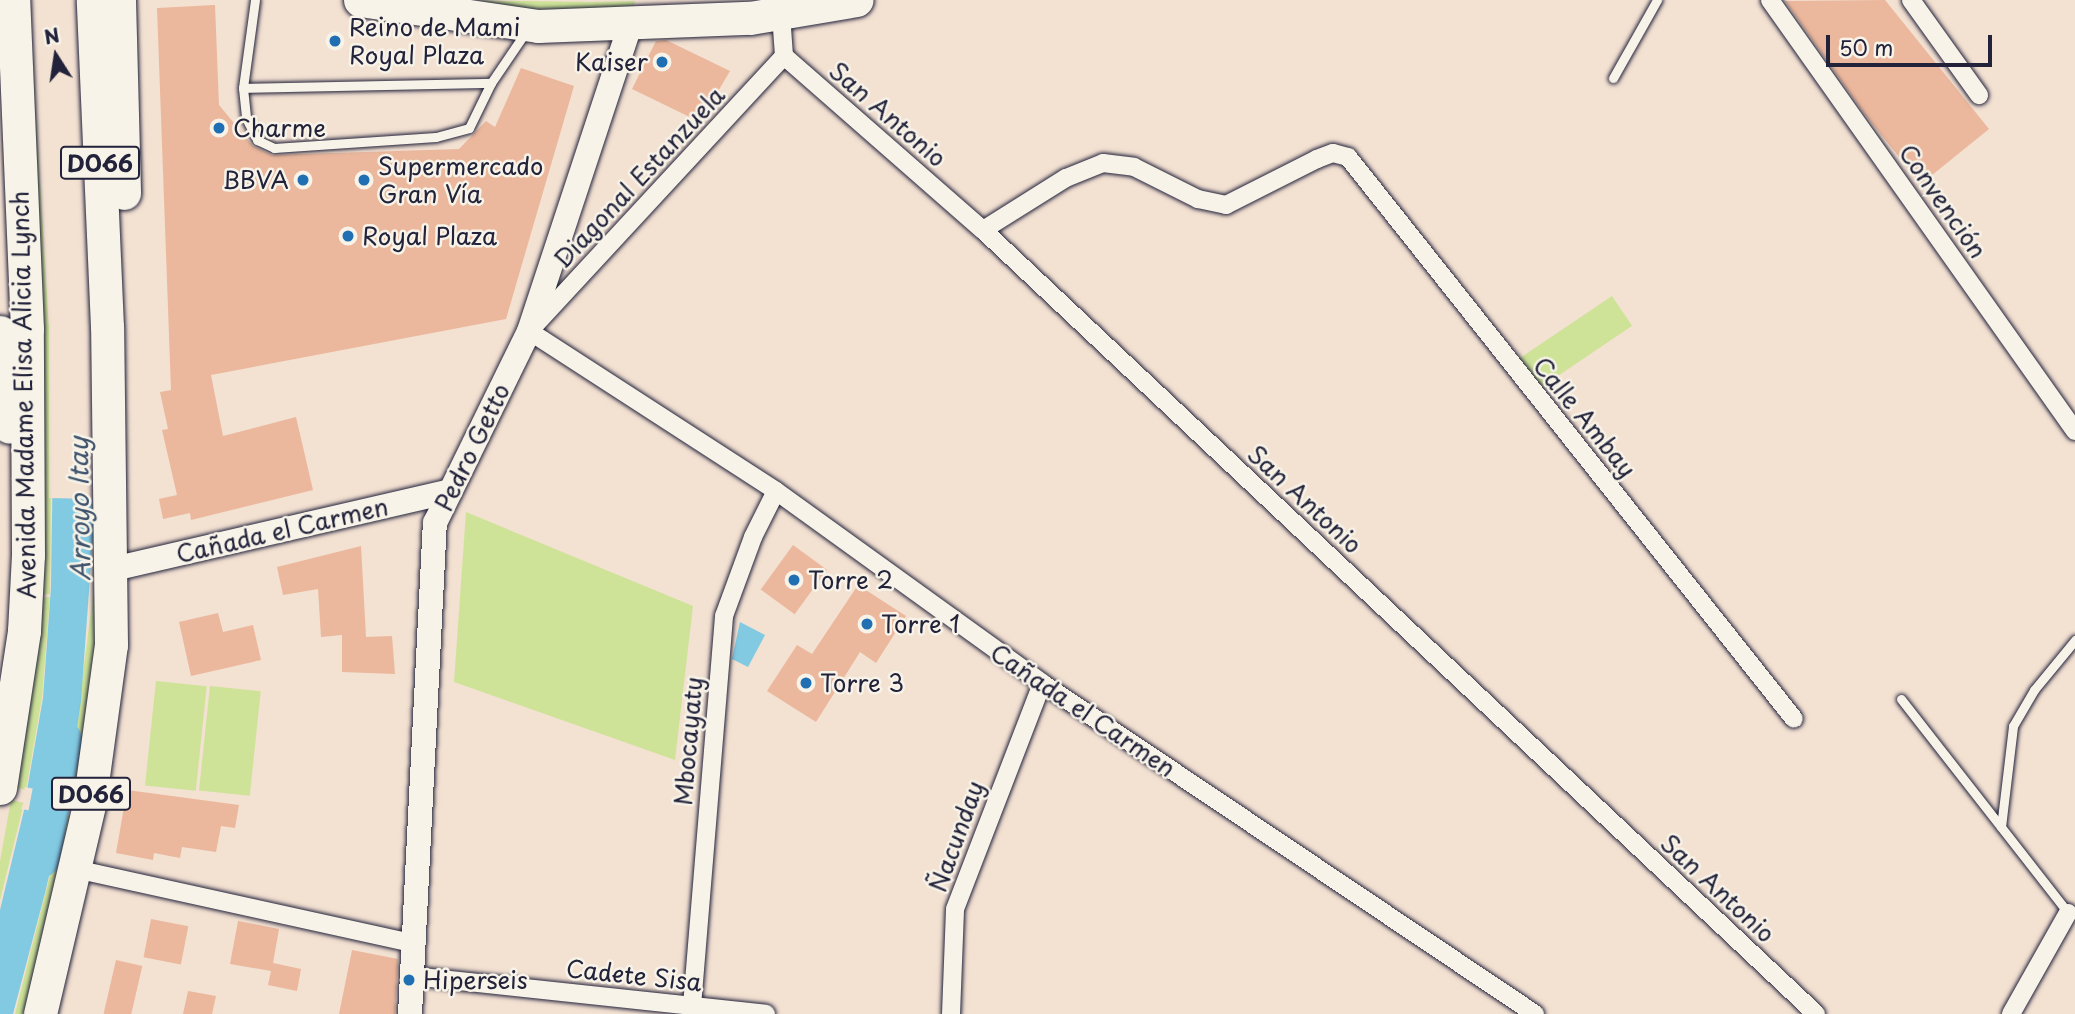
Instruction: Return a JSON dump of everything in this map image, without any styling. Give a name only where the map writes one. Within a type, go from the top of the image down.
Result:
[{"type":"highway","name":"Avenida Madame Elisa Alicia Lynch","points":[[0,788],[5,728],[24,631],[28,486],[14,330],[13,0]]},
{"type":"highway","name":"D066","points":[[40,1014],[75,869],[106,701],[113,569],[107,327],[93,0]]},
{"type":"highway","points":[[110,484],[129,358],[119,0]]},
{"type":"highway","points":[[360,0],[529,24],[630,25],[781,14],[856,0]]},
{"type":"street","name":"Convención","points":[[1770,0],[2075,431]]},
{"type":"street","points":[[1911,0],[1979,95]]},
{"type":"street","points":[[781,14],[784,56]]},
{"type":"street","name":"Pedro Getto","points":[[410,1014],[435,523],[529,331],[630,25]]},
{"type":"street","name":"San Antonio","points":[[784,56],[983,230],[1816,1014]]},
{"type":"street","name":"Diagonal Estanzuela","points":[[529,331],[784,56]]},
{"type":"street","name":"Calle Ambay","points":[[983,230],[1066,178],[1103,163],[1134,167],[1198,199],[1226,205],[1333,153],[1348,157],[1794,719]]},
{"type":"street","name":"Cañada el Carmen","points":[[529,331],[776,491],[1042,683],[1535,1014]]},
{"type":"street","name":"Cañada el Carmen","points":[[113,569],[450,491]]},
{"type":"street","name":"Mbocayaty","points":[[692,1006],[724,616],[752,537],[776,491]]},
{"type":"street","name":"Ñacunday","points":[[951,1014],[955,909],[1042,683]]},
{"type":"street","points":[[75,869],[412,943]]},
{"type":"street","points":[[2011,1014],[2068,913]]},
{"type":"street","name":"Cadete Sisa","points":[[412,976],[766,1014]]},
{"type":"lane","points":[[255,0],[243,88],[246,118],[257,140],[274,148],[456,133],[474,122],[491,83],[522,44],[529,24]]},
{"type":"lane","points":[[1613,78],[1657,0]]},
{"type":"lane","points":[[243,88],[491,83]]},
{"type":"lane","points":[[2001,827],[2012,726],[2034,690],[2075,640]]},
{"type":"lane","points":[[1901,699],[2068,913]]},
{"type":"green space","points":[[31,0],[52,381],[50,594],[37,595]]},
{"type":"green space","points":[[444,0],[635,1],[632,12],[522,9]]},
{"type":"green space","points":[[1612,296],[1632,326],[1540,388],[1520,358]]},
{"type":"green space","points":[[466,512],[693,606],[675,760],[454,682]]},
{"type":"green space","points":[[93,596],[101,596],[77,799],[67,797]]},
{"type":"green space","points":[[50,597],[42,698],[26,790],[14,787],[37,598]]},
{"type":"green space","points":[[156,681],[207,686],[196,791],[145,785]]},
{"type":"green space","points":[[210,686],[261,691],[250,796],[199,790]]},
{"type":"green space","points":[[11,800],[24,803],[0,900],[0,861]]},
{"type":"green space","points":[[65,815],[73,817],[27,1014],[15,1014]]},
{"type":"water","points":[[87,237],[93,536],[81,701],[67,796],[58,795],[56,806],[65,808],[45,893],[13,1014],[0,1014],[0,910],[26,802],[55,806],[57,795],[27,790],[43,698],[51,587],[54,383]]},
{"type":"water","points":[[740,622],[765,635],[748,667],[732,659]]},
{"type":"pier","points":[[29,0],[79,0],[91,237],[96,499],[49,498],[49,327]]},
{"type":"pier","points":[[24,787],[70,795],[60,803],[68,806],[67,817],[21,809],[25,799],[53,802],[53,798],[26,793]]},
{"type":"building","points":[[1885,0],[1989,129],[1921,184],[1866,116],[1785,1]]},
{"type":"building","name":"Royal Plaza","points":[[215,5],[219,105],[253,146],[272,155],[459,149],[486,121],[495,127],[521,68],[574,86],[506,319],[211,375],[223,436],[296,417],[313,490],[191,520],[190,513],[163,519],[159,499],[177,495],[162,430],[168,429],[160,392],[171,390],[157,8]]},
{"type":"building","points":[[666,40],[730,71],[700,122],[632,89],[656,41]]},
{"type":"building","name":"Torre 2","points":[[793,545],[827,570],[795,614],[761,589]]},
{"type":"building","points":[[361,546],[366,637],[392,636],[395,674],[342,672],[342,635],[321,637],[318,589],[283,595],[277,567]]},
{"type":"building","points":[[858,585],[906,616],[876,663],[860,652],[816,722],[767,691],[797,645],[812,654]]},
{"type":"building","points":[[218,613],[223,632],[253,625],[261,660],[191,676],[179,622]]},
{"type":"building","points":[[127,790],[239,805],[235,828],[221,826],[216,852],[182,847],[180,858],[154,853],[153,860],[116,853]]},
{"type":"building","points":[[151,919],[188,926],[181,965],[144,957]]},
{"type":"building","points":[[238,921],[279,929],[273,963],[301,969],[297,991],[268,985],[271,971],[230,964]]},
{"type":"building","points":[[352,950],[398,959],[395,1014],[339,1014]]},
{"type":"building","points":[[116,960],[142,966],[131,1014],[104,1014]]},
{"type":"building","points":[[188,991],[216,996],[212,1014],[183,1014]]},
{"type":"waterway","name":"Arroyo Itay","points":[[40,858],[62,740]]},
{"type":"place","name":"Reino de Mami Royal Plaza","points":[[335,41]]},
{"type":"place","name":"Kaiser","points":[[662,62]]},
{"type":"place","name":"Charme","points":[[219,128]]},
{"type":"place","name":"BBVA","points":[[303,180]]},
{"type":"place","name":"Supermercado Gran Vía","points":[[364,180]]},
{"type":"place","name":"Royal Plaza","points":[[348,236]]},
{"type":"place","name":"Torre 2","points":[[794,580]]},
{"type":"place","name":"Torre 1","points":[[867,624]]},
{"type":"place","name":"Torre 3","points":[[806,683]]},
{"type":"place","name":"Hiperseis","points":[[409,980]]}]
